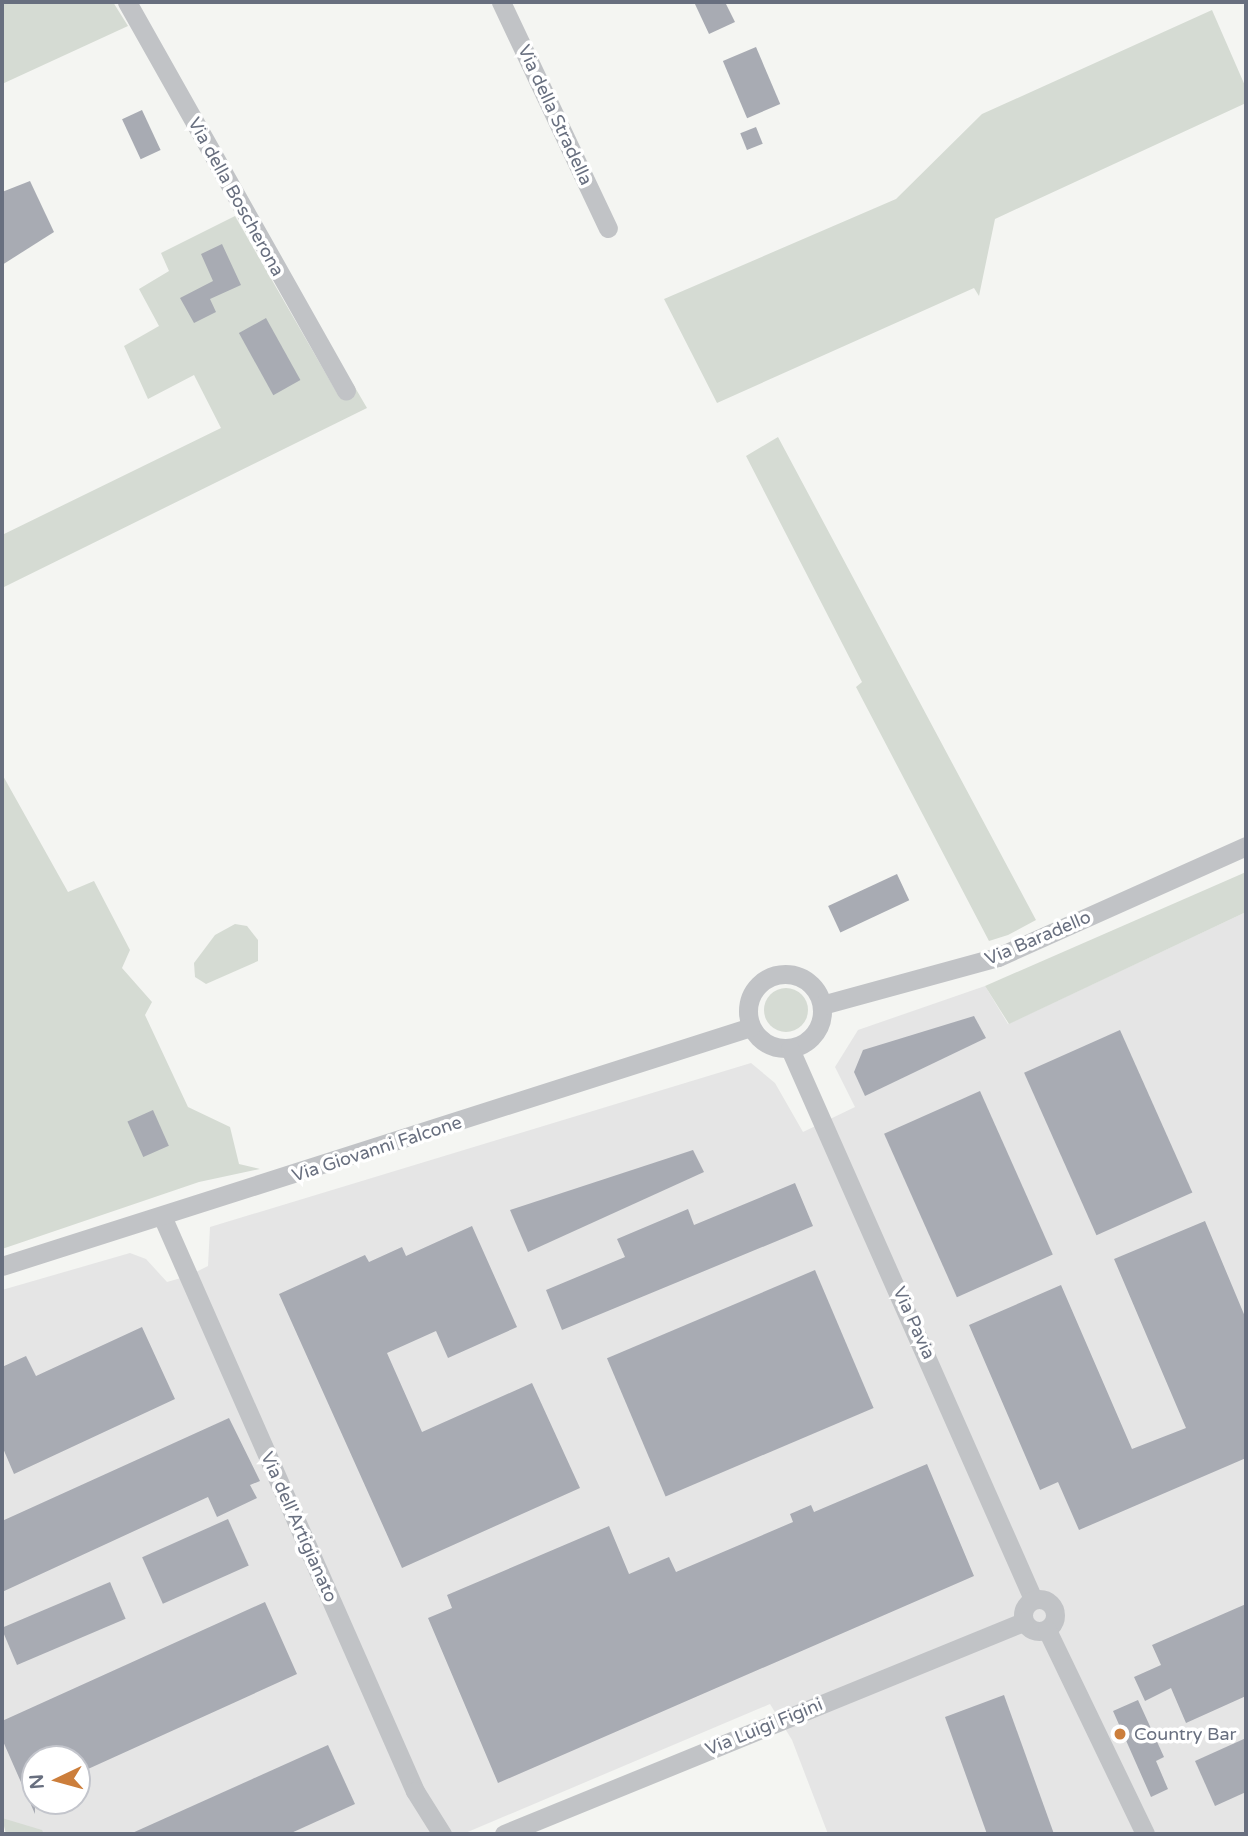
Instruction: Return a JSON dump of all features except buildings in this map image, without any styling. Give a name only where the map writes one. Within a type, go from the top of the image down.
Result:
[{"type":"street","name":"Via della Boscherona","points":[[127,2],[346,391]]},
{"type":"street","name":"Via della Stradella","points":[[501,2],[608,228]]},
{"type":"street","name":"Via Baradello","points":[[822,1005],[848,1003],[998,957],[1246,846]]},
{"type":"street","points":[[774,975],[810,983],[822,1005],[818,1028],[790,1049],[767,1045],[751,1027],[748,1002],[774,975]]},
{"type":"street","name":"Via Giovanni Falcone","points":[[2,1266],[751,1027]]},
{"type":"street","name":"Via Pavia","points":[[790,1049],[1033,1599],[1054,1608],[1046,1630]]},
{"type":"street","name":"Via dell'Artigianato","points":[[162,1216],[415,1791],[442,1834]]},
{"type":"street","points":[[1033,1599],[1026,1604],[1023,1622],[1046,1630],[1145,1834]]},
{"type":"street","name":"Via Luigi Figini","points":[[504,1834],[1023,1622]]},
{"type":"shaded area","points":[[2,2],[113,2],[128,26],[2,84]]},
{"type":"shaded area","points":[[1212,10],[1246,88],[1246,103],[995,219],[979,296],[974,288],[717,403],[664,299],[896,199],[982,114]]},
{"type":"shaded area","points":[[235,216],[337,393],[353,384],[367,408],[2,588],[2,535],[221,428],[194,375],[148,399],[124,346],[159,326],[139,289],[169,271],[161,253]]},
{"type":"shaded area","points":[[778,437],[1036,920],[1008,935],[989,941],[856,687],[862,682],[746,456]]},
{"type":"shaded area","points":[[2,774],[68,892],[94,881],[130,950],[122,968],[152,1002],[145,1015],[188,1107],[230,1127],[239,1164],[260,1169],[199,1182],[2,1249]]},
{"type":"shaded area","points":[[1246,872],[1246,912],[1009,1024],[985,986]]},
{"type":"shaded area","points":[[1246,912],[1246,1834],[828,1834],[792,1740],[770,1704],[463,1834],[44,1834],[3,1821],[2,1290],[130,1253],[146,1259],[167,1282],[188,1276],[208,1266],[210,1227],[751,1063],[775,1083],[803,1132],[855,1107],[835,1067],[858,1030],[985,986],[1008,1024]]},
{"type":"shaded area","points":[[235,924],[247,926],[258,940],[258,961],[206,984],[195,977],[194,963],[215,935]]},
{"type":"shaded area","points":[[786,988],[801,995],[808,1010],[801,1025],[786,1032],[771,1025],[764,1010],[771,995]]},
{"type":"shaded area","points":[[2,1818],[42,1830],[44,1834],[6,1834]]},
{"type":"place","name":"Country Bar","points":[[1120,1734]]}]
